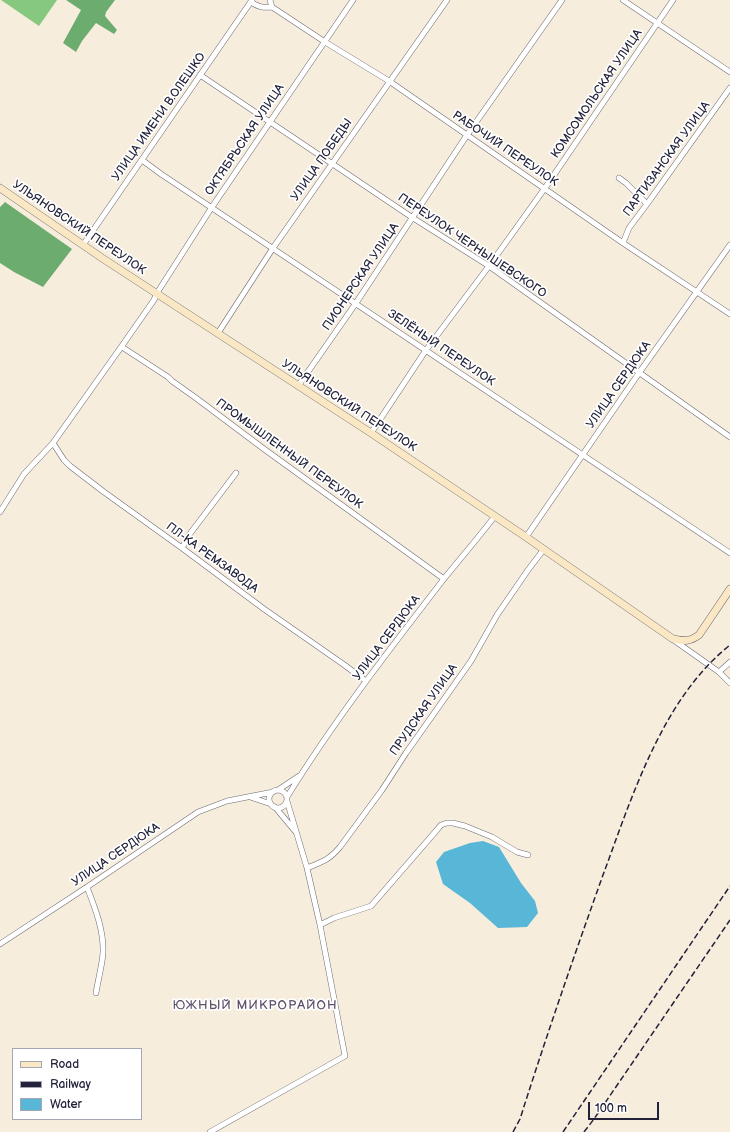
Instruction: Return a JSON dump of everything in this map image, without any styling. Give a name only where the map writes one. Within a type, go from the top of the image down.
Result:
[{"type":"main road","name":"УЛЬЯНОВСКИЙ ПЕРЕУЛОК","points":[[0,188],[83,245],[526,536],[673,639],[686,641],[699,635],[730,589]]},
{"type":"street","points":[[252,1],[255,5],[264,8],[272,7],[270,0]]},
{"type":"street","name":"ОКТЯБРЬСКАЯ УЛИЦА","points":[[0,512],[24,474],[53,443],[122,347],[154,300],[212,207],[353,0]]},
{"type":"street","name":"УЛИЦА ПОБЕДЫ","points":[[218,333],[273,248],[447,0]]},
{"type":"street","name":"ПИОНЕРСКАЯ УЛИЦА","points":[[298,386],[356,303],[467,135],[562,0]]},
{"type":"street","points":[[623,0],[730,72]]},
{"type":"street","name":"КОМСОМОЛЬСКАЯ УЛИЦА","points":[[371,433],[426,350],[545,188],[672,0]]},
{"type":"street","name":"УЛИЦА ИМЕНИ В.ОЛЕШКО","points":[[83,245],[252,1]]},
{"type":"street","name":"РАБОЧИЙ ПЕРЕУЛОК","points":[[272,7],[389,82],[623,243],[730,314]]},
{"type":"street","name":"ПЕРЕУЛОК ЧЕРНЫШЕВСКОГО","points":[[200,75],[331,164],[489,266],[639,374],[730,437]]},
{"type":"street","name":"ПАРТИЗАНСКАЯ УЛИЦА","points":[[623,243],[629,228],[730,88]]},
{"type":"street","name":"ЗЕЛЁНЫЙ ПЕРЕУЛОК","points":[[142,160],[730,553]]},
{"type":"street","points":[[619,178],[647,204]]},
{"type":"street","name":"УЛИЦА СЕРДЮКА","points":[[526,536],[730,245]]},
{"type":"street","name":"ПРОМЫШЛЕННЫЙ ПЕРЕУЛОК","points":[[122,347],[196,398],[444,580]]},
{"type":"street","name":"ПЛ-КА РЕМЗАВОДА","points":[[53,443],[64,460],[70,466],[130,512],[366,682]]},
{"type":"street","points":[[182,548],[189,535],[236,473]]},
{"type":"street","name":"УЛИЦА СЕРДЮКА","points":[[287,799],[300,775],[366,682],[495,516]]},
{"type":"street","name":"ПРУДСКАЯ УЛИЦА","points":[[307,868],[325,861],[332,856],[344,842],[382,790],[406,753],[471,661],[497,615],[544,549]]},
{"type":"street","points":[[673,639],[719,672],[730,683]]},
{"type":"street","points":[[719,672],[730,662]]},
{"type":"street","points":[[297,833],[273,806],[270,799],[276,791],[300,775]]},
{"type":"street","points":[[210,1132],[345,1056],[320,925],[307,868],[287,799],[284,792],[276,791]]},
{"type":"street","name":"УЛИЦА СЕРДЮКА","points":[[0,944],[198,812],[227,801],[276,791]]},
{"type":"street","points":[[249,796],[280,808],[284,806],[287,799]]},
{"type":"street","points":[[320,925],[334,918],[371,906],[441,825],[454,823],[465,826],[492,837],[517,852],[528,854]]},
{"type":"street","points":[[87,887],[98,917],[103,953],[96,993]]},
{"type":"green space","points":[[1,0],[57,0],[39,26]]},
{"type":"green space","points":[[66,0],[115,0],[106,12],[105,16],[117,30],[114,34],[96,23],[82,41],[76,52],[63,43],[81,10]]},
{"type":"green space","points":[[5,202],[72,249],[43,287],[0,263],[0,207]]},
{"type":"water","points":[[483,841],[499,847],[521,883],[535,901],[538,913],[527,927],[498,928],[470,903],[443,884],[436,862],[444,852],[470,843]]},
{"type":"railway","points":[[513,1132],[520,1119],[560,997],[638,782],[668,721],[686,693],[706,667],[730,645]]},
{"type":"railway","points":[[563,1132],[730,886]]},
{"type":"railway","points":[[584,1132],[730,920]]},
{"type":"district","name":"ЮЖНЫЙ МИКРОРАЙОН","points":[[255,1006]]}]
